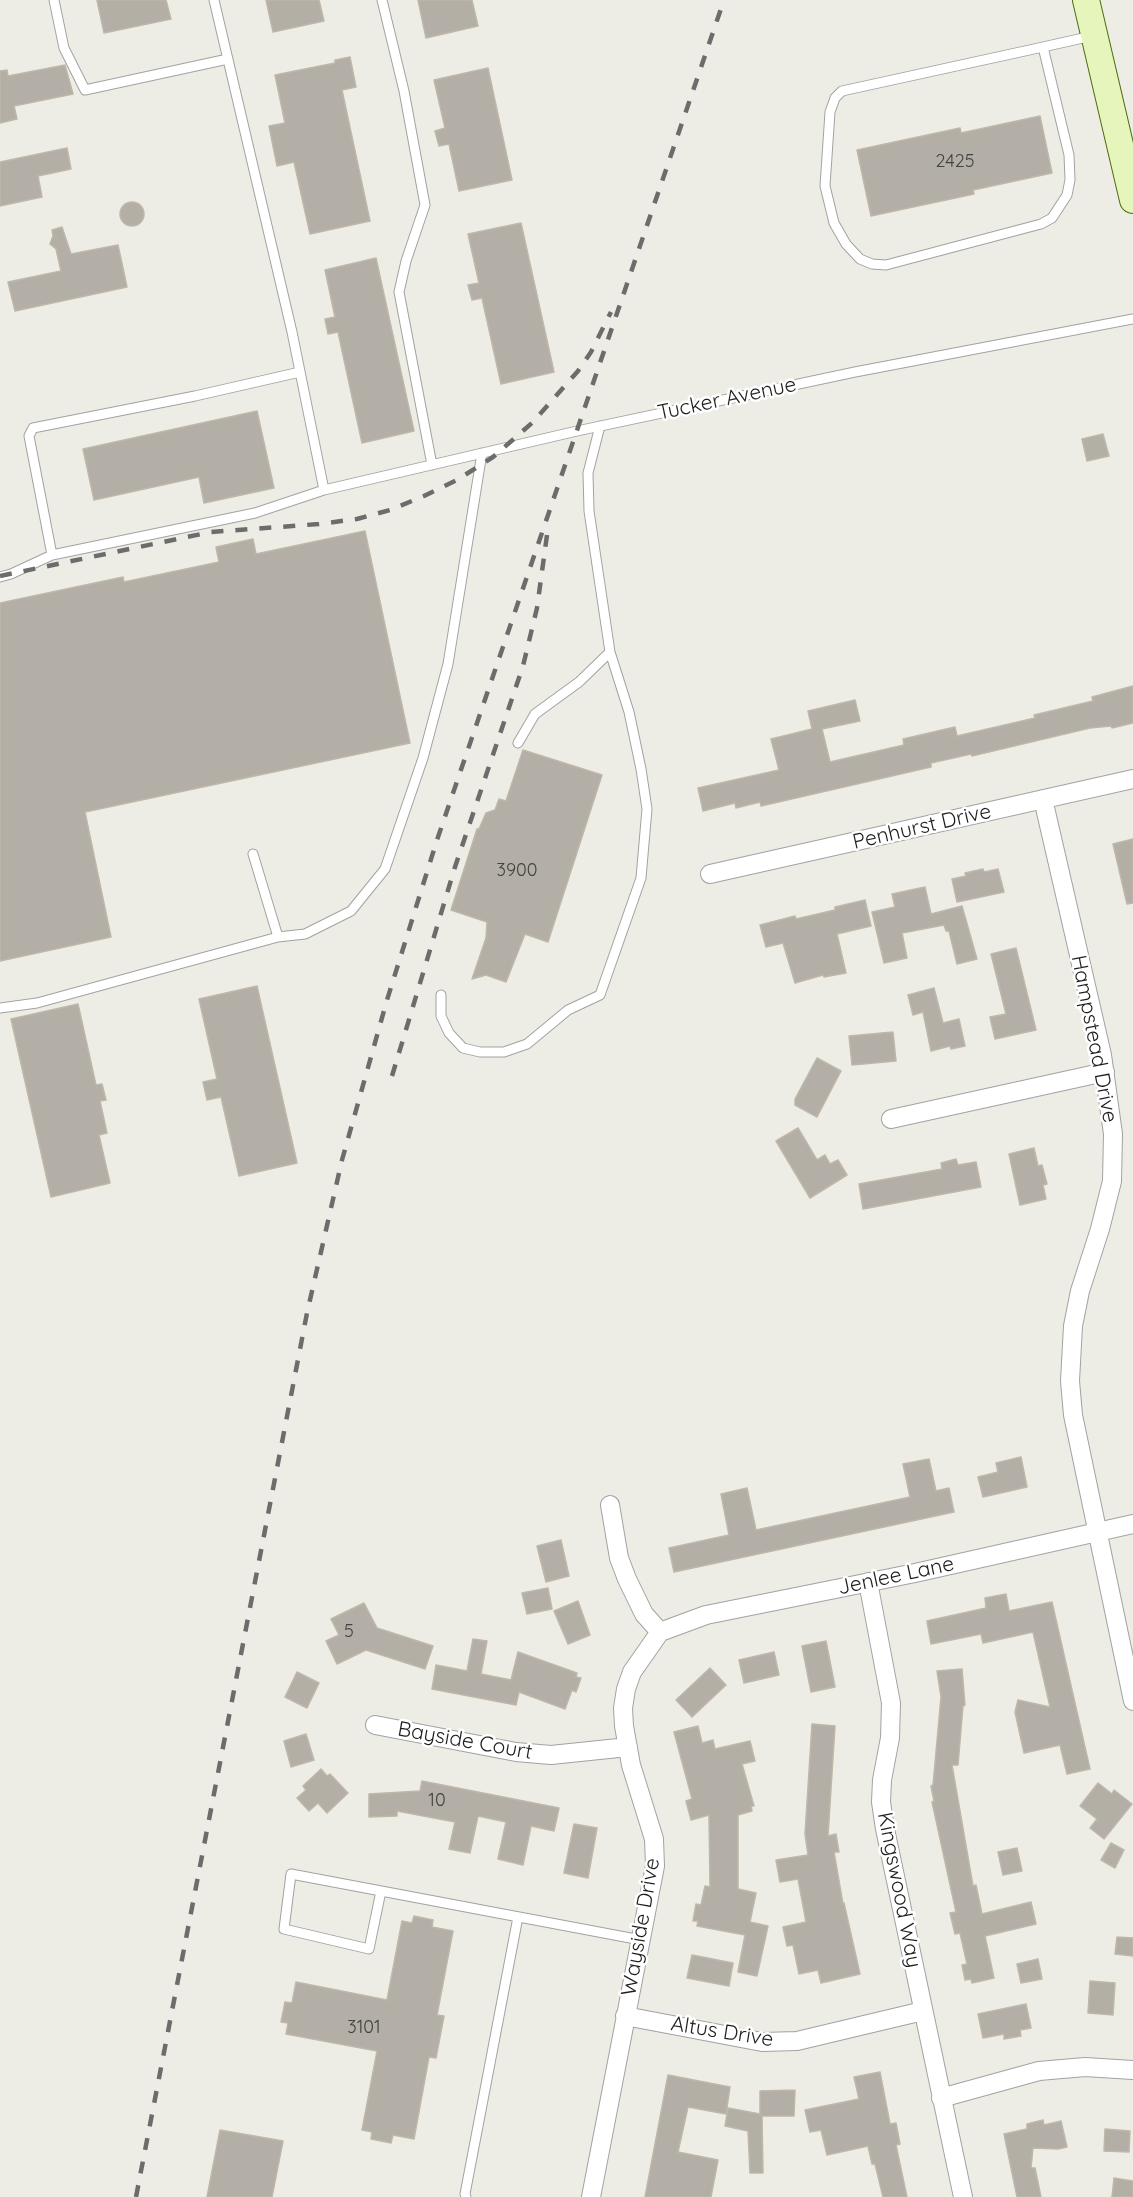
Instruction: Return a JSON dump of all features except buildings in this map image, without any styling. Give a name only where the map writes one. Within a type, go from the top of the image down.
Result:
[{"type":"street","points":[[1086,0],[1133,200]]},
{"type":"street","name":"Penhurst Drive","points":[[710,874],[1133,779]]},
{"type":"street","name":"Hampstead Drive","points":[[1043,800],[1105,1072],[1113,1134],[1112,1181],[1100,1229],[1080,1291],[1073,1326],[1070,1381],[1073,1415],[1133,1701]]},
{"type":"street","points":[[891,1119],[1105,1072]]},
{"type":"street","points":[[610,1505],[614,1535],[627,1579],[644,1614],[660,1632]]},
{"type":"street","name":"Jenlee Lane","points":[[660,1632],[706,1615],[1133,1524]]},
{"type":"street","name":"Kingswood Way","points":[[868,1582],[891,1703],[891,1722],[882,1780],[881,1802],[885,1829],[963,2197]]},
{"type":"street","name":"Wayside Drive","points":[[591,2197],[655,1866],[654,1839],[642,1805],[628,1747],[623,1708],[632,1672],[660,1632]]},
{"type":"street","name":"Bayside Court","points":[[375,1725],[516,1752],[551,1755],[628,1747]]},
{"type":"street","name":"Altus Drive","points":[[625,2016],[762,2042],[797,2041],[923,2012]]},
{"type":"street","points":[[941,2097],[1039,2071],[1085,2067],[1133,2070]]},
{"type":"lane","points":[[54,0],[64,48],[85,90],[228,59]]},
{"type":"lane","points":[[214,0],[300,372],[324,490]]},
{"type":"lane","points":[[382,0],[404,91],[425,205],[406,261],[399,292],[432,465]]},
{"type":"lane","points":[[1043,47],[1069,155],[1070,180],[1067,195],[1052,218],[1041,224],[885,265],[872,264],[860,259],[846,244],[834,223],[825,186],[830,112],[835,98],[842,91],[1043,47],[1094,36]]},
{"type":"lane","name":"Tucker Avenue","points":[[0,577],[52,555],[255,513],[324,490],[600,426],[855,372],[1133,318]]},
{"type":"lane","points":[[52,555],[29,436],[33,428],[195,396],[300,372]]},
{"type":"lane","points":[[441,995],[441,1016],[448,1033],[463,1048],[480,1052],[504,1052],[527,1044],[568,1011],[600,995],[641,878],[647,809],[629,712],[610,652],[598,580],[587,489],[588,473],[600,426]]},
{"type":"lane","points":[[0,1008],[37,1003],[278,937],[305,934],[351,910],[385,869],[423,758],[447,664],[482,453]]},
{"type":"lane","points":[[518,743],[535,714],[579,682],[610,652]]},
{"type":"lane","points":[[253,854],[278,937]]},
{"type":"lane","points":[[381,1891],[369,1949],[284,1929],[291,1874],[641,1940]]},
{"type":"lane","points":[[466,2197],[518,1917]]},
{"type":"railway","points":[[136,2197],[307,1313],[342,1160],[387,1000],[437,840],[724,0]]},
{"type":"railway","points":[[0,576],[211,532],[357,519],[390,510],[424,496],[457,480],[493,457],[532,423],[578,371],[591,352],[611,312]]},
{"type":"railway","points":[[392,1076],[455,867],[523,666],[537,608],[547,535]]}]
